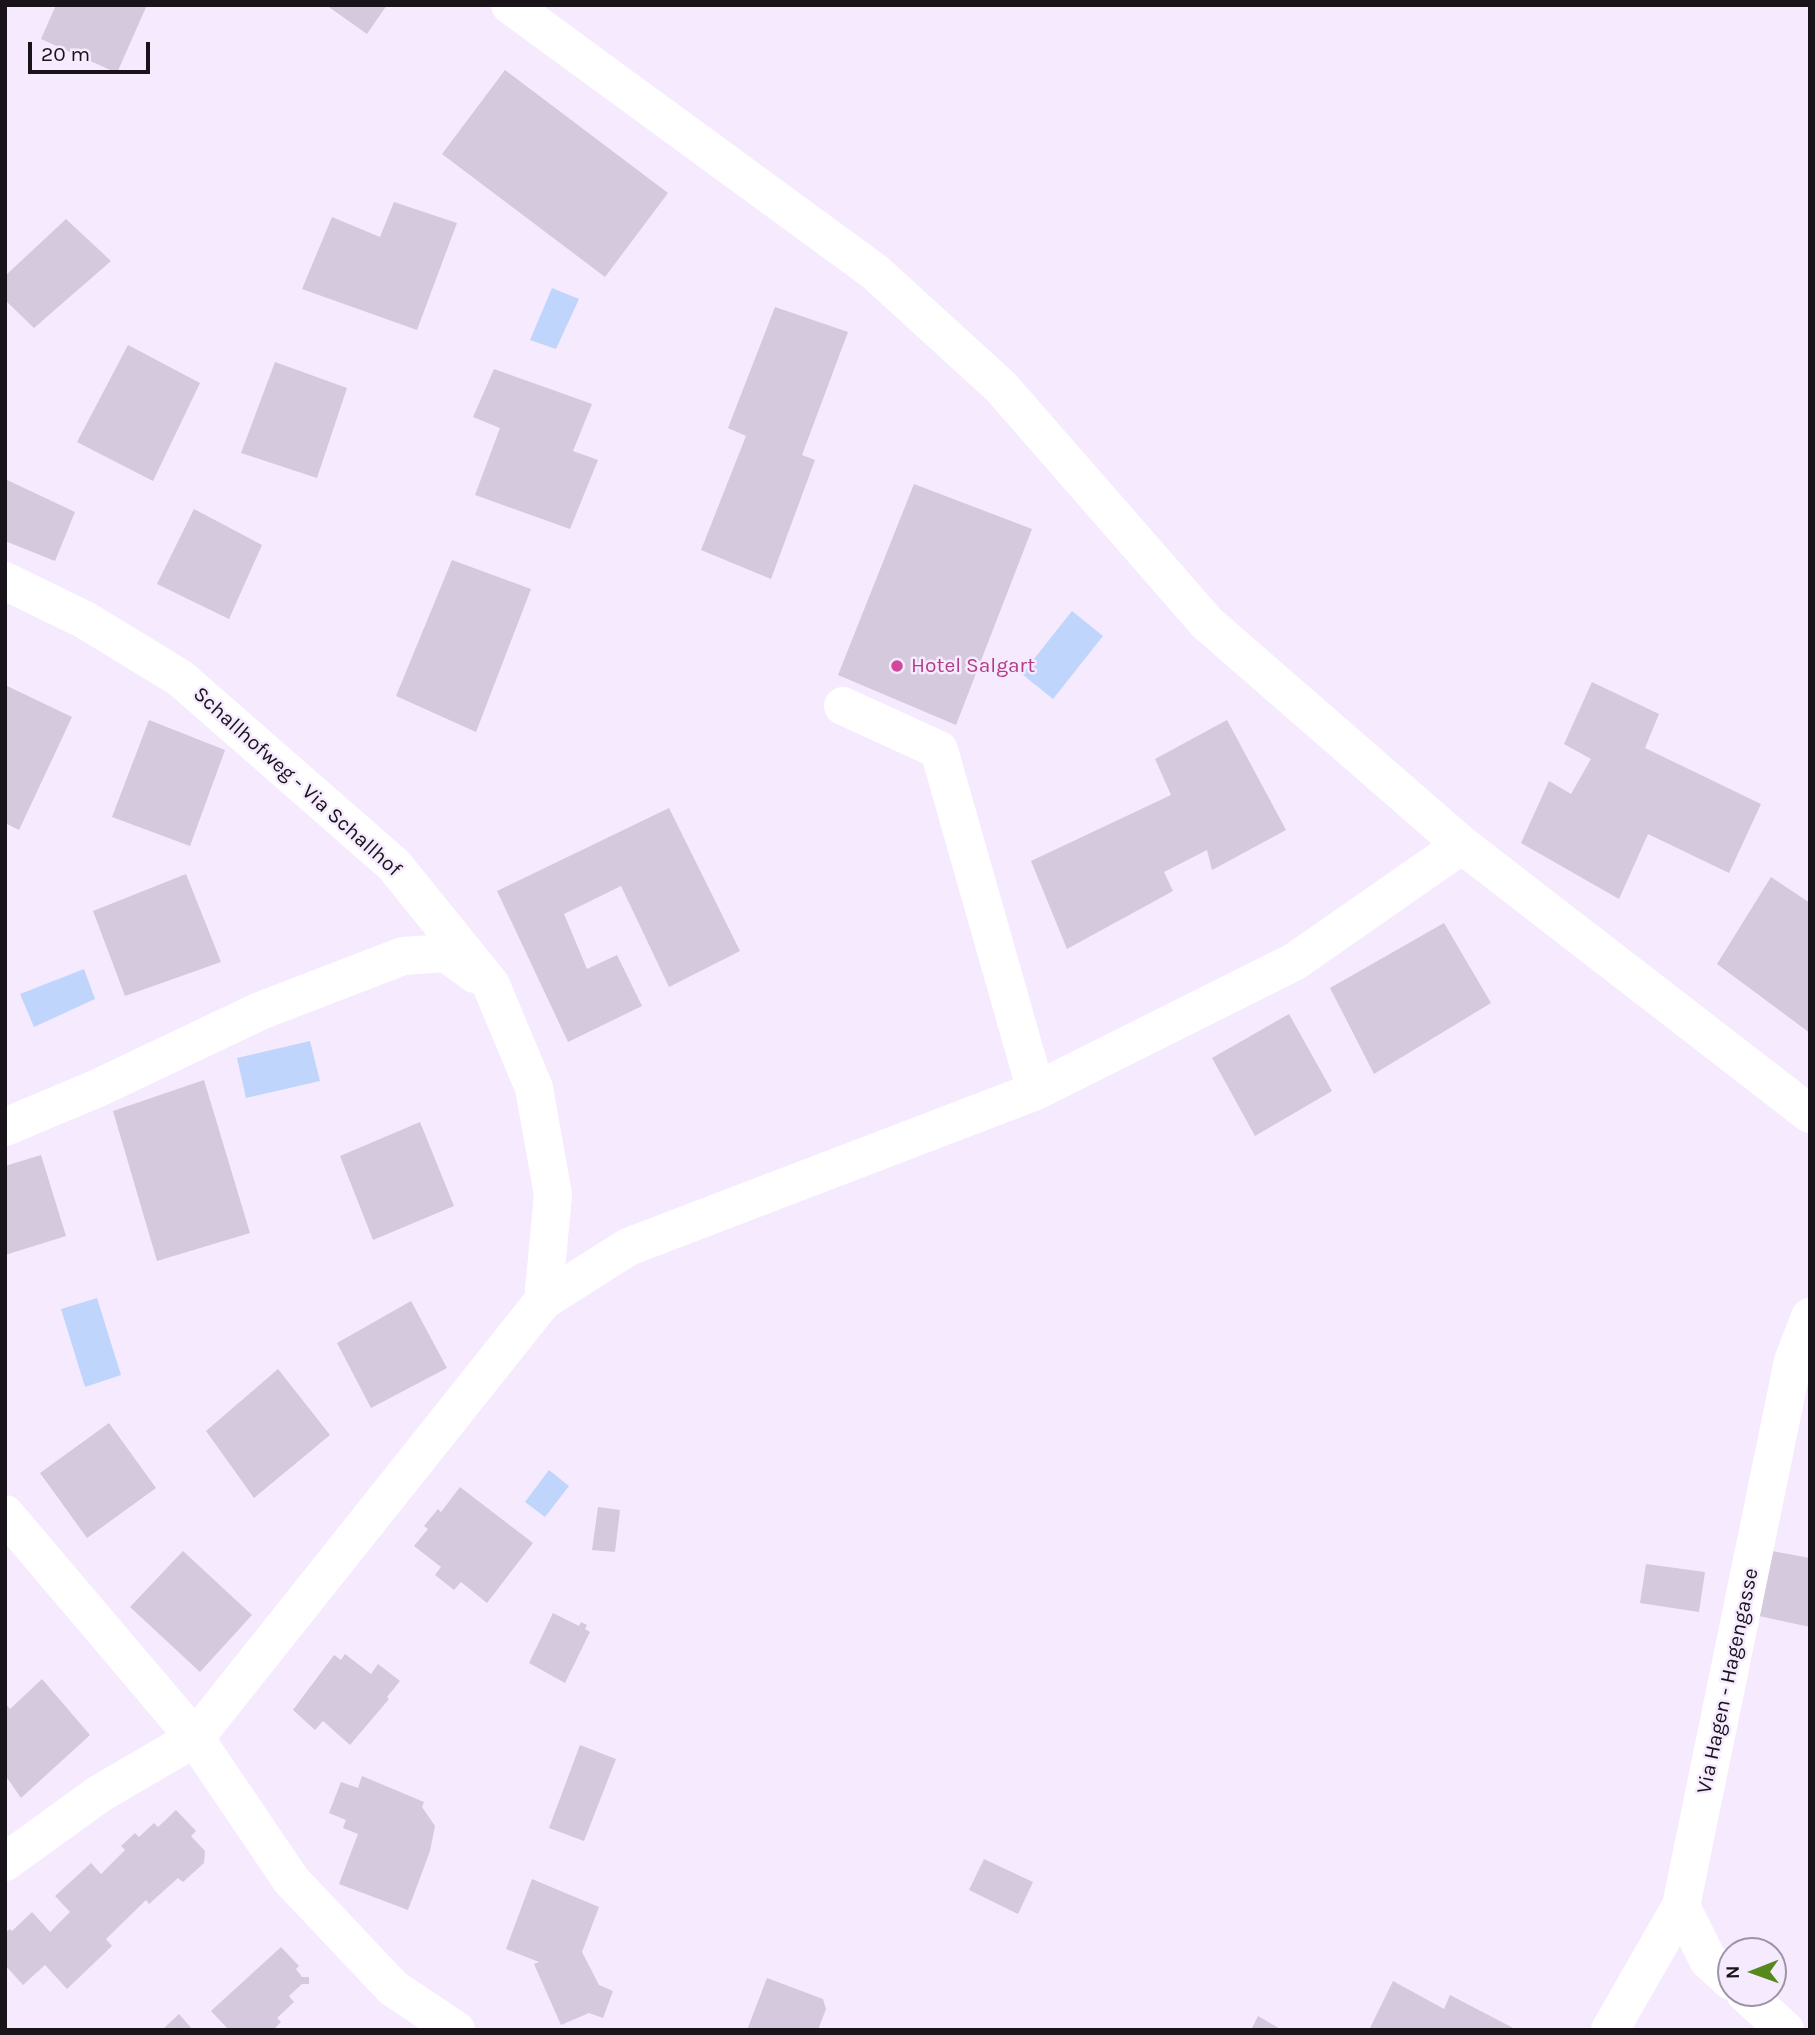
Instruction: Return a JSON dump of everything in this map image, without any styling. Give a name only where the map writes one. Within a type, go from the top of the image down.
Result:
[{"type":"street","points":[[510,5],[875,272],[1000,387],[1208,623],[1462,845],[1810,1114]]},
{"type":"street","name":"Schallhofweg - Via Schallhof","points":[[5,581],[85,620],[180,678],[394,865],[491,985],[534,1088],[553,1195],[543,1301]]},
{"type":"street","points":[[843,706],[939,750],[1036,1091]]},
{"type":"street","points":[[5,1862],[99,1794],[195,1738],[543,1301],[628,1247],[1036,1091],[1294,962],[1462,845]]},
{"type":"street","points":[[5,1127],[98,1088],[260,1011],[403,956],[446,953],[491,985]]},
{"type":"street","name":"Via Hagen - Hagengasse","points":[[1610,2030],[1682,1906],[1793,1361],[1810,1317]]},
{"type":"street","points":[[5,1514],[195,1738],[291,1880],[393,1988],[456,2030]]},
{"type":"street","points":[[1682,1906],[1708,1960],[1717,1968]]},
{"type":"street","points":[[1761,2007],[1786,2030]]},
{"type":"water","points":[[552,288],[579,299],[556,349],[530,340]]},
{"type":"water","points":[[1072,611],[1103,636],[1053,699],[1022,674]]},
{"type":"water","points":[[84,969],[95,999],[34,1027],[20,994]]},
{"type":"water","points":[[310,1041],[320,1081],[246,1098],[237,1058]]},
{"type":"water","points":[[97,1298],[121,1375],[85,1387],[61,1309]]},
{"type":"water","points":[[549,1470],[569,1486],[545,1517],[525,1502]]},
{"type":"building","points":[[56,5],[147,5],[117,73],[41,39]]},
{"type":"building","points":[[326,5],[387,5],[367,34]]},
{"type":"building","points":[[505,70],[668,193],[605,277],[442,154]]},
{"type":"building","points":[[394,202],[457,223],[417,330],[302,289],[332,217],[380,237]]},
{"type":"building","points":[[66,219],[111,261],[34,328],[5,300],[5,276]]},
{"type":"building","points":[[775,307],[848,332],[802,455],[815,460],[771,579],[701,550],[746,436],[728,428]]},
{"type":"building","points":[[128,345],[200,383],[153,481],[77,442]]},
{"type":"building","points":[[275,362],[347,388],[317,478],[241,453]]},
{"type":"building","points":[[494,369],[592,404],[573,451],[598,460],[570,529],[475,495],[500,428],[473,417]]},
{"type":"building","points":[[5,479],[75,512],[55,561],[5,541]]},
{"type":"building","points":[[914,484],[1032,529],[956,725],[838,675]]},
{"type":"building","points":[[194,509],[262,545],[229,619],[157,584]]},
{"type":"building","points":[[452,560],[531,589],[476,732],[396,696]]},
{"type":"building","points":[[1592,682],[1659,714],[1645,748],[1761,804],[1729,873],[1648,834],[1619,899],[1521,843],[1549,781],[1571,794],[1591,759],[1564,744]]},
{"type":"building","points":[[5,685],[72,717],[19,830],[5,823]]},
{"type":"building","points":[[149,720],[225,750],[190,846],[112,817]]},
{"type":"building","points":[[1227,720],[1286,830],[1212,870],[1207,850],[1164,872],[1173,891],[1067,949],[1031,861],[1171,795],[1155,759]]},
{"type":"building","points":[[669,808],[740,951],[669,987],[621,886],[564,914],[587,969],[617,955],[642,1006],[568,1042],[497,891]]},
{"type":"building","points":[[186,874],[221,962],[125,996],[93,911]]},
{"type":"building","points":[[1771,877],[1810,903],[1810,1033],[1717,964]]},
{"type":"building","points":[[1444,923],[1491,1003],[1374,1074],[1330,988]]},
{"type":"building","points":[[1289,1014],[1332,1091],[1255,1136],[1212,1058]]},
{"type":"building","points":[[204,1080],[250,1233],[157,1261],[113,1111]]},
{"type":"building","points":[[420,1122],[454,1206],[373,1240],[340,1156]]},
{"type":"building","points":[[41,1155],[66,1236],[5,1255],[5,1166]]},
{"type":"building","points":[[411,1301],[447,1368],[371,1408],[337,1343]]},
{"type":"building","points":[[278,1369],[330,1435],[254,1498],[206,1431]]},
{"type":"building","points":[[109,1423],[156,1488],[87,1538],[40,1473]]},
{"type":"building","points":[[460,1487],[533,1543],[487,1603],[461,1582],[454,1590],[435,1575],[441,1567],[414,1546],[428,1529],[424,1526],[438,1509],[441,1512]]},
{"type":"building","points":[[598,1507],[620,1510],[615,1552],[592,1550]]},
{"type":"building","points":[[183,1551],[252,1615],[200,1672],[130,1607]]},
{"type":"building","points":[[1772,1551],[1810,1558],[1810,1627],[1759,1616]]},
{"type":"building","points":[[1646,1564],[1705,1572],[1699,1612],[1640,1603]]},
{"type":"building","points":[[553,1613],[579,1626],[581,1622],[587,1625],[585,1629],[590,1632],[565,1683],[529,1663]]},
{"type":"building","points":[[345,1654],[371,1674],[378,1664],[400,1681],[387,1697],[389,1699],[350,1745],[323,1721],[315,1730],[293,1710],[334,1655],[341,1660]]},
{"type":"building","points":[[42,1679],[90,1735],[21,1798],[5,1775],[5,1703],[10,1709]]},
{"type":"building","points":[[580,1745],[616,1759],[584,1841],[549,1828]]},
{"type":"building","points":[[362,1776],[424,1802],[422,1807],[435,1826],[430,1851],[408,1910],[339,1884],[358,1834],[343,1828],[346,1820],[329,1813],[341,1782],[358,1788]]},
{"type":"building","points":[[176,1810],[196,1831],[191,1836],[205,1851],[204,1863],[183,1882],[178,1878],[149,1904],[146,1900],[106,1939],[112,1946],[67,1989],[45,1965],[23,1985],[5,1965],[5,1933],[10,1929],[12,1931],[32,1912],[50,1932],[70,1912],[55,1896],[91,1863],[101,1874],[125,1850],[121,1846],[135,1833],[139,1837],[154,1823],[158,1827]]},
{"type":"building","points":[[984,1859],[1033,1882],[1018,1914],[969,1890]]},
{"type":"building","points":[[532,1879],[599,1907],[582,1952],[599,1985],[613,1991],[603,2018],[589,2013],[561,2025],[534,1964],[539,1962],[506,1949]]},
{"type":"building","points":[[281,1947],[299,1966],[296,1969],[302,1977],[309,1977],[309,1984],[302,1984],[289,1996],[294,2002],[277,2018],[281,2022],[273,2030],[225,2030],[227,2028],[211,2011]]},
{"type":"building","points":[[767,1978],[823,1999],[826,2009],[818,2030],[747,2030]]},
{"type":"building","points":[[1393,1981],[1444,2009],[1450,1995],[1517,2030],[1369,2030]]},
{"type":"building","points":[[179,2014],[193,2030],[162,2030]]},
{"type":"building","points":[[1258,2016],[1282,2030],[1251,2030]]},
{"type":"place","name":"Hotel Salgart","points":[[897,666]]}]
